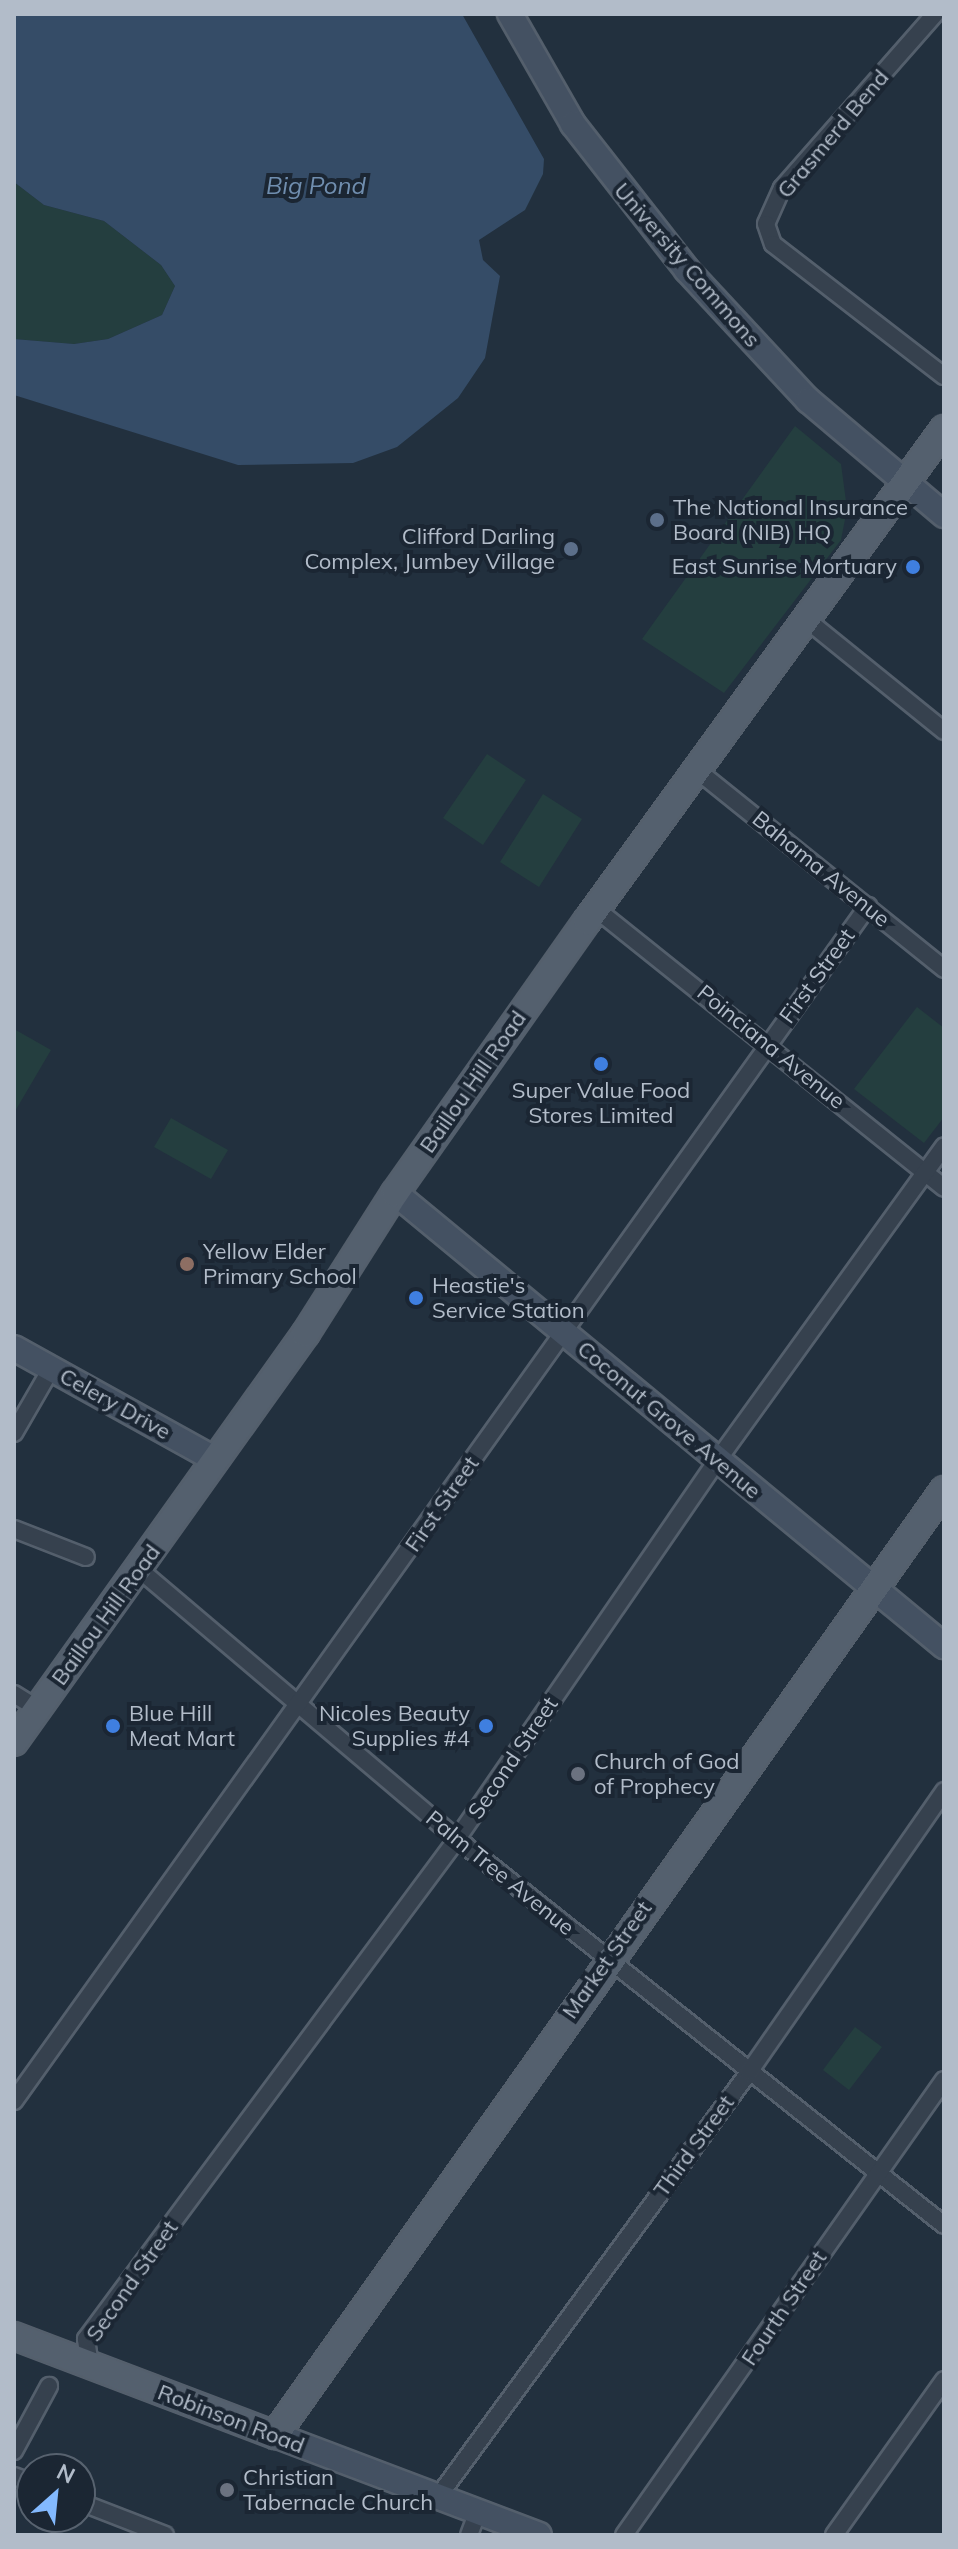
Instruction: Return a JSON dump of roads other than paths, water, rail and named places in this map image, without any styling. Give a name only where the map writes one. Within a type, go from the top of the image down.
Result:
[{"type":"main road","name":"Baillou Hill Road","points":[[14,1742],[140,1570],[306,1333],[395,1193],[596,909],[944,429]]},
{"type":"main road","name":"Market Street","points":[[275,2435],[607,1959],[944,1490]]},
{"type":"main road","name":"Robinson Road","points":[[14,2336],[275,2435]]},
{"type":"street","name":"University Commons","points":[[510,14],[573,124],[687,270],[808,400],[944,515]]},
{"type":"street","name":"Grasmerd Bend","points":[[935,14],[782,188],[766,224],[773,244],[944,376]]},
{"type":"street","points":[[807,620],[944,731]]},
{"type":"street","name":"Bahama Avenue","points":[[698,771],[944,969]]},
{"type":"street","name":"First Street","points":[[14,2101],[301,1706],[562,1332],[868,906]]},
{"type":"street","name":"Poinciana Avenue","points":[[596,909],[768,1042],[944,1188]]},
{"type":"street","name":"Second Street","points":[[90,2365],[86,2339],[457,1839],[717,1461],[944,1146]]},
{"type":"street","name":"Coconut Grove Avenue","points":[[395,1193],[871,1589],[944,1646]]},
{"type":"street","name":"Celery Drive","points":[[14,1348],[216,1460]]},
{"type":"street","points":[[14,1433],[51,1369]]},
{"type":"street","points":[[14,1529],[86,1557]]},
{"type":"street","name":"Palm Tree Avenue","points":[[140,1570],[457,1839],[944,2225]]},
{"type":"street","points":[[14,1694],[38,1709]]},
{"type":"street","name":"Third Street","points":[[438,2497],[749,2072],[944,1791]]},
{"type":"street","name":"Fourth Street","points":[[624,2535],[735,2381],[875,2171],[944,2080]]},
{"type":"street","points":[[834,2535],[944,2380]]},
{"type":"street","points":[[14,2451],[49,2386]]},
{"type":"street","name":"Robinson Road","points":[[275,2435],[539,2535]]},
{"type":"street","points":[[96,2508],[165,2535]]},
{"type":"street","points":[[469,2535],[478,2511]]},
{"type":"water","name":"Big Pond","points":[[14,14],[462,14],[544,159],[543,174],[525,210],[479,240],[483,260],[500,276],[485,358],[458,398],[397,447],[353,463],[238,465],[14,395],[14,339],[74,344],[108,339],[162,315],[175,286],[161,265],[104,221],[44,205],[14,182]]},
{"type":"place","name":"The National Insurance Board (NIB) HQ","points":[[657,520]]},
{"type":"place","name":"Clifford Darling Complex, Jumbey Village","points":[[571,549]]},
{"type":"place","name":"East Sunrise Mortuary","points":[[913,567]]},
{"type":"place","name":"Super Value Food Stores Limited","points":[[601,1064]]},
{"type":"place","name":"Yellow Elder Primary School","points":[[187,1264]]},
{"type":"place","name":"Heastie's Service Station","points":[[416,1298]]},
{"type":"place","name":"Blue Hill Meat Mart","points":[[113,1726]]},
{"type":"place","name":"Nicoles Beauty Supplies #4","points":[[486,1726]]},
{"type":"place","name":"Church of God of Prophecy","points":[[578,1774]]},
{"type":"place","name":"Christian Tabernacle Church","points":[[227,2490]]}]
